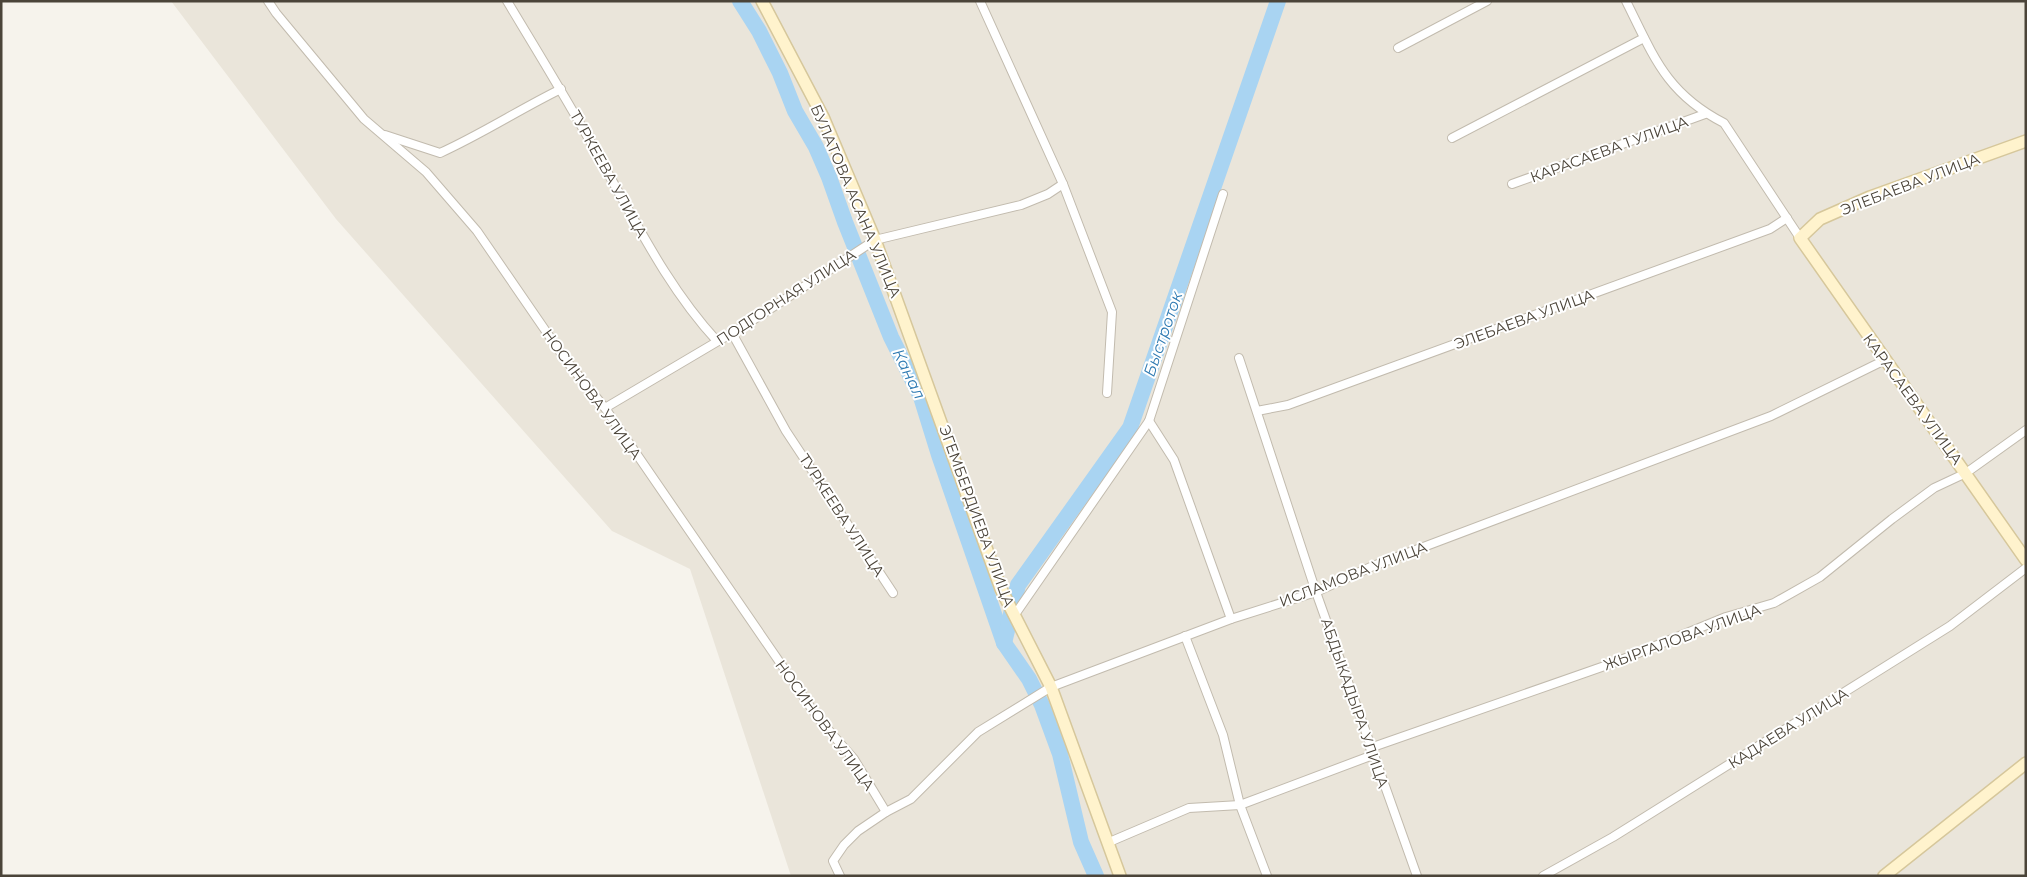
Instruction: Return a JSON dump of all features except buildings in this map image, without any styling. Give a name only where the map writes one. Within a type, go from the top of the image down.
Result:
[{"type":"street","name":"НОСИНОВА УЛИЦА","points":[[268,1],[276,14],[364,119],[426,172],[477,231],[565,359],[605,408],[813,710],[854,759],[886,812]]},
{"type":"street","name":"ТУРКЕЕВА УЛИЦА","points":[[507,1],[561,89],[677,292],[717,342]]},
{"type":"street","name":"БУЛАТОВА АСАНА УЛИЦА","points":[[762,1],[823,117],[875,240],[936,406]]},
{"type":"street","points":[[980,1],[1063,184],[1112,312],[1107,393]]},
{"type":"street","points":[[1398,48],[1487,1]]},
{"type":"street","points":[[1626,1],[1656,63],[1678,91],[1706,114],[1724,124],[1800,238]]},
{"type":"street","points":[[1452,138],[1644,38]]},
{"type":"street","points":[[382,134],[440,153],[471,139],[520,109],[561,89]]},
{"type":"street","name":"КАРАСАЕВА 1 УЛИЦА","points":[[1512,184],[1706,114]]},
{"type":"street","name":"ЭЛЕБАЕВА УЛИЦА","points":[[1800,238],[1820,219],[1870,197],[2026,141]]},
{"type":"street","name":"ПОДГОРНАЯ УЛИЦА","points":[[605,408],[732,333],[875,240],[1021,205],[1048,194],[1063,184]]},
{"type":"street","points":[[1014,616],[1149,421],[1223,194]]},
{"type":"street","name":"ЭЛЕБАЕВА УЛИЦА","points":[[1257,411],[1288,405],[1770,229],[1787,218]]},
{"type":"street","name":"КАРАСАЕВА УЛИЦА","points":[[1800,238],[2026,560]]},
{"type":"street","name":"ТУРКЕЕВА УЛИЦА","points":[[732,333],[786,430],[893,593]]},
{"type":"street","name":"АБДЫКАДЫРА УЛИЦА","points":[[1239,358],[1316,592],[1417,876]]},
{"type":"street","name":"ИСЛАМОВА УЛИЦА","points":[[840,876],[833,860],[858,831],[886,812],[911,799],[978,732],[1051,688],[1231,619],[1316,592],[1373,566],[1771,416],[1884,360]]},
{"type":"street","name":"ЭГЕМБЕРДИЕВА УЛИЦА","points":[[936,406],[1001,589],[1051,688],[1120,876]]},
{"type":"street","points":[[1149,421],[1174,460],[1231,619]]},
{"type":"street","name":"ЖЫРГАЛОВА УЛИЦА","points":[[1107,843],[1189,808],[1240,805],[1371,751],[1616,662],[1726,617],[1774,603],[1820,576],[1934,488],[1966,472],[2026,430]]},
{"type":"street","name":"КАДАЕВА УЛИЦА","points":[[1543,876],[1613,837],[1950,626],[2026,568]]},
{"type":"street","points":[[1185,636],[1223,735],[1240,805],[1267,876]]},
{"type":"street","points":[[1884,876],[2026,764]]},
{"type":"shaded area","points":[[171,1],[2026,1],[2026,876],[791,876],[690,569],[612,531],[336,219]]},
{"type":"waterway","name":"Канал","points":[[740,1],[759,31],[780,73],[795,111],[816,147],[891,337],[921,397],[1004,643],[1029,679],[1042,705],[1060,754],[1081,842],[1096,876]]},
{"type":"waterway","name":"Быстроток","points":[[1004,643],[1018,585],[1130,428],[1278,1]]}]
